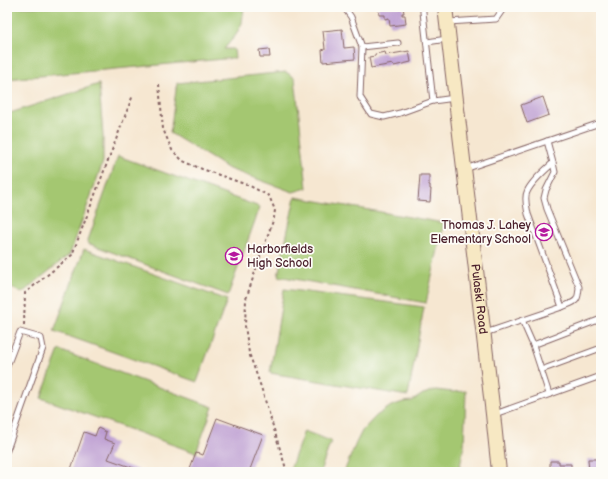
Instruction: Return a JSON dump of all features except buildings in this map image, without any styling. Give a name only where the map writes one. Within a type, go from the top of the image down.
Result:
[{"type":"main road","name":"Pulaski Road","points":[[445,7],[494,414],[499,472]]},
{"type":"lane","points":[[344,7],[351,17],[362,47],[360,97],[371,114],[384,117],[400,113],[433,100],[456,98]]},
{"type":"lane","points":[[423,7],[422,12],[427,42],[433,100]]},
{"type":"lane","points":[[447,22],[496,19],[504,7]]},
{"type":"lane","points":[[427,42],[449,39]]},
{"type":"lane","points":[[362,47],[398,43]]},
{"type":"lane","points":[[464,170],[600,123],[601,119]]},
{"type":"lane","points":[[484,333],[562,307],[576,301],[578,297],[578,287],[544,198],[546,190],[555,172],[547,141]]},
{"type":"lane","points":[[553,163],[537,178],[526,192],[526,201],[528,214],[562,307]]},
{"type":"lane","points":[[532,345],[601,319]]},
{"type":"lane","points":[[522,320],[549,394]]},
{"type":"lane","points":[[7,366],[20,332],[41,338],[43,348],[7,450]]},
{"type":"lane","points":[[541,370],[601,348]]},
{"type":"lane","points":[[494,414],[601,376]]},
{"type":"path","points":[[159,84],[163,129],[172,150],[184,161],[250,186],[269,196],[275,210],[274,218],[246,299],[245,326],[249,353],[287,472]]},
{"type":"path","points":[[24,325],[26,293],[72,255],[133,95]]},
{"type":"green space","points":[[7,7],[244,7],[242,23],[236,35],[224,49],[234,49],[235,58],[7,79],[7,69],[9,68],[7,67]]},
{"type":"green space","points":[[286,72],[295,78],[307,188],[293,192],[229,169],[170,133],[177,83]]},
{"type":"green space","points":[[99,84],[103,136],[103,162],[70,254],[22,293],[7,286],[7,114]]},
{"type":"green space","points":[[118,156],[260,207],[228,295],[87,243]]},
{"type":"green space","points":[[295,197],[444,223],[426,303],[278,276]]},
{"type":"green space","points":[[84,249],[227,300],[197,382],[54,331]]},
{"type":"green space","points":[[284,289],[424,307],[408,396],[270,373]]},
{"type":"green space","points":[[59,350],[213,407],[196,453],[41,398]]},
{"type":"green space","points":[[436,390],[453,392],[466,391],[464,446],[459,472],[344,472],[362,431],[376,416],[391,406],[412,401],[423,394]]},
{"type":"green space","points":[[304,431],[331,441],[320,472],[289,472]]},
{"type":"place","name":"Thomas J. Lahey Elementary School","points":[[544,232]]},
{"type":"place","name":"Harborfields High School","points":[[234,256]]}]
